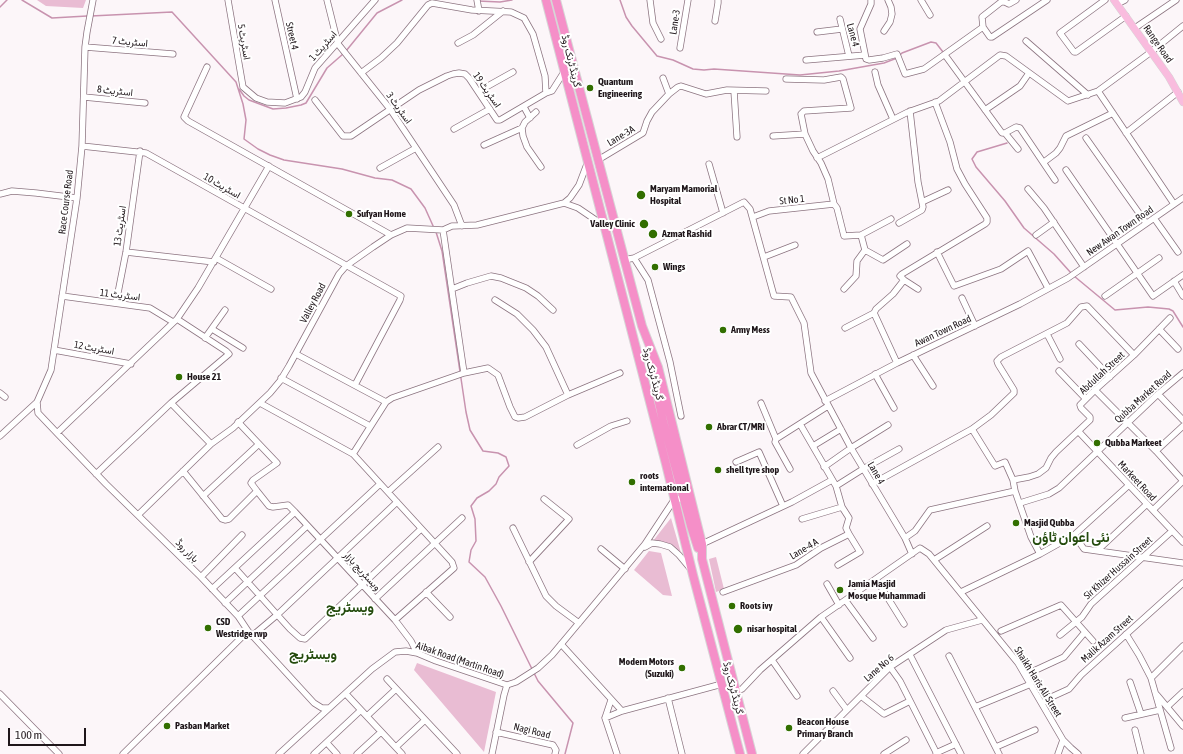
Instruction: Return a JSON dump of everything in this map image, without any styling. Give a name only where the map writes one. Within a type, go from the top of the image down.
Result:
[{"type":"highway","name":"گرینڈ ٹرنک روڈ","points":[[546,0],[740,754]]},
{"type":"highway","name":"گرینڈ ٹرنک روڈ","points":[[556,0],[642,326],[663,420],[702,559],[752,754]]},
{"type":"highway","name":"گرینڈ ٹرنک روڈ","points":[[642,326],[658,367],[702,544],[702,559]]},
{"type":"main road","name":"Range Road","points":[[1116,2],[1169,77],[1183,102]]},
{"type":"street","name":"Race Course Road","points":[[37,402],[51,370],[77,198],[82,146],[86,47],[93,0]]},
{"type":"street","name":"اسٹریٹ 5","points":[[228,0],[243,87],[256,98],[268,102],[285,103],[297,99]]},
{"type":"street","name":"Street 4","points":[[275,0],[297,99]]},
{"type":"street","name":"اسٹریٹ 3","points":[[327,0],[338,44],[390,109],[454,205],[462,226]]},
{"type":"street","name":"اسٹریٹ 1","points":[[297,99],[305,92],[315,68],[338,44],[375,0]]},
{"type":"street","name":"Lane-3","points":[[650,0],[653,23],[661,39]]},
{"type":"street","name":"Lane-3","points":[[680,48],[688,0]]},
{"type":"street","points":[[715,21],[718,0]]},
{"type":"street","points":[[871,0],[871,4],[860,29],[864,55],[866,59],[869,60],[896,54],[899,55],[905,74],[924,69],[983,27]]},
{"type":"street","points":[[884,31],[890,22],[892,14],[888,0]]},
{"type":"street","points":[[922,0],[930,15]]},
{"type":"street","points":[[1016,0],[1009,4],[1001,2],[982,17],[983,27],[990,37],[1040,2],[1047,0]]},
{"type":"street","points":[[1105,0],[1060,33],[1074,52],[1126,16]]},
{"type":"street","points":[[1116,2],[1125,0]]},
{"type":"street","points":[[1135,28],[1176,0]]},
{"type":"street","points":[[477,2],[478,11]]},
{"type":"street","points":[[361,73],[381,58],[397,43],[430,4],[478,11],[511,12],[524,18],[533,34],[545,76],[546,93]]},
{"type":"street","points":[[458,43],[503,12]]},
{"type":"street","name":"Lane 4","points":[[840,19],[849,56]]},
{"type":"street","points":[[817,158],[893,119],[934,102],[1000,55],[1006,56],[1068,101],[1098,92],[1152,52],[1169,36],[1183,26]]},
{"type":"street","points":[[817,32],[842,29]]},
{"type":"street","points":[[1026,41],[1088,95]]},
{"type":"street","name":"اسٹریٹ 7","points":[[86,47],[173,54]]},
{"type":"street","points":[[806,60],[864,55]]},
{"type":"street","points":[[945,55],[1002,133],[1005,133],[1018,149]]},
{"type":"street","points":[[207,67],[184,117],[188,121],[391,235]]},
{"type":"street","points":[[479,91],[513,72]]},
{"type":"street","name":"اسٹریٹ 19","points":[[390,109],[419,90],[447,76],[459,73],[465,74],[469,78],[497,120],[500,120],[552,91],[564,72]]},
{"type":"street","points":[[875,72],[878,84],[893,119]]},
{"type":"street","points":[[985,110],[1020,86],[1029,73]]},
{"type":"street","points":[[786,78],[824,80],[841,77],[843,79],[851,108],[804,111],[801,114],[805,134],[828,179],[844,236],[861,235],[890,218]]},
{"type":"street","points":[[663,78],[668,94],[681,86],[706,94],[727,90],[766,91]]},
{"type":"street","points":[[734,91],[736,137]]},
{"type":"street","points":[[1098,92],[1174,204]]},
{"type":"street","points":[[1126,133],[1178,92]]},
{"type":"street","name":"Lane-3A","points":[[598,160],[643,133],[652,112],[668,94]]},
{"type":"street","name":"اسٹریٹ 8","points":[[84,97],[145,103]]},
{"type":"street","points":[[315,100],[343,136],[351,136],[390,109]]},
{"type":"street","points":[[918,289],[900,276],[988,222],[957,169],[950,142],[934,102]]},
{"type":"street","points":[[524,106],[530,118]]},
{"type":"street","points":[[454,129],[490,109]]},
{"type":"street","points":[[899,222],[923,209],[918,182],[910,111]]},
{"type":"street","points":[[536,112],[525,122],[522,128],[527,147],[541,167]]},
{"type":"street","points":[[1044,162],[1056,153],[1066,136],[1113,113]]},
{"type":"street","points":[[1005,133],[1016,127],[1020,128],[1055,180]]},
{"type":"street","points":[[484,145],[522,128]]},
{"type":"street","points":[[773,136],[805,134]]},
{"type":"street","points":[[1086,138],[1146,223]]},
{"type":"street","name":"اسٹریٹ 10","points":[[82,146],[140,151],[146,153],[401,296],[355,385]]},
{"type":"street","points":[[380,168],[416,148]]},
{"type":"street","name":"اسٹریٹ 13","points":[[116,303],[126,252],[140,151]]},
{"type":"street","points":[[564,203],[570,198],[579,185],[587,164]]},
{"type":"street","points":[[709,164],[723,212]]},
{"type":"street","points":[[57,433],[131,364],[175,320],[198,288],[269,166]]},
{"type":"street","points":[[1066,170],[1153,296],[1183,275]]},
{"type":"street","points":[[1028,189],[1044,208],[1084,267]]},
{"type":"street","points":[[922,202],[948,190]]},
{"type":"street","points":[[0,194],[12,191],[77,198]]},
{"type":"street","name":"New Awan Town Road","points":[[1068,278],[1174,204],[1182,201]]},
{"type":"street","points":[[624,260],[634,258],[744,202],[750,209],[774,296],[791,297],[804,323],[811,373],[827,404]]},
{"type":"street","points":[[564,203],[578,208],[604,225]]},
{"type":"street","name":"Valley Road","points":[[138,515],[211,444],[260,403],[282,378],[339,274],[346,266],[391,235],[407,228],[437,230],[452,226],[477,225],[564,203]]},
{"type":"street","name":"St No 1","points":[[752,217],[768,211],[834,204]]},
{"type":"street","points":[[1154,218],[1178,252]]},
{"type":"street","points":[[1036,235],[1054,222]]},
{"type":"street","points":[[437,230],[452,289],[462,374]]},
{"type":"street","points":[[861,235],[865,250],[883,260],[907,244]]},
{"type":"street","points":[[764,257],[795,245]]},
{"type":"street","points":[[844,290],[856,276],[857,261],[865,250]]},
{"type":"street","points":[[937,252],[954,286],[1001,269],[1028,250],[1048,288]]},
{"type":"street","points":[[126,252],[215,260],[271,289]]},
{"type":"street","points":[[634,258],[648,280],[670,362],[681,416]]},
{"type":"street","points":[[1104,296],[1158,258]]},
{"type":"street","points":[[452,289],[491,276],[501,278],[526,288],[538,296],[553,310]]},
{"type":"street","name":"Awan Town Road","points":[[776,439],[800,424],[827,404],[875,374],[1020,304],[1068,278]]},
{"type":"street","points":[[845,328],[874,312],[904,280]]},
{"type":"street","points":[[1174,282],[1183,296]]},
{"type":"street","name":"اسٹریٹ 11","points":[[62,296],[150,308],[175,320],[229,354],[171,403]]},
{"type":"street","points":[[962,298],[975,326]]},
{"type":"street","points":[[495,300],[517,314],[533,330],[546,347],[568,395]]},
{"type":"street","points":[[872,484],[972,429],[991,415],[1014,393],[1014,390],[997,361],[1001,357],[1067,323],[1081,307],[1087,306],[1134,355]]},
{"type":"street","points":[[205,338],[224,310]]},
{"type":"street","points":[[874,312],[897,363]]},
{"type":"street","name":"Abdullah Street","points":[[1013,480],[1038,474],[1046,468],[1056,452],[1079,432],[1091,419],[1080,407],[1086,399],[1134,355],[1170,318]]},
{"type":"street","points":[[212,329],[243,348]]},
{"type":"street","points":[[1159,330],[1178,349]]},
{"type":"street","points":[[1047,334],[1060,360]]},
{"type":"street","points":[[1079,344],[1110,377]]},
{"type":"street","name":"اسٹریٹ 12","points":[[54,350],[131,364]]},
{"type":"street","points":[[296,354],[386,402]]},
{"type":"street","points":[[913,355],[933,386]]},
{"type":"street","points":[[353,454],[386,402],[392,398],[462,374],[488,368],[498,375],[510,407],[515,417],[518,418],[525,417],[568,395],[620,373]]},
{"type":"street","points":[[1059,371],[1086,399]]},
{"type":"street","name":"Qubba Market Road","points":[[1020,503],[1049,494],[1059,488],[1183,372]]},
{"type":"street","points":[[875,374],[894,408]]},
{"type":"street","points":[[282,378],[370,426]]},
{"type":"street","points":[[1095,390],[1156,451],[1183,481],[1153,510]]},
{"type":"street","points":[[1158,394],[1183,420]]},
{"type":"street","points":[[0,436],[37,402]]},
{"type":"street","name":"بازار روڈ","points":[[37,402],[38,413],[96,474],[225,602],[238,616],[252,636],[314,703],[322,708],[329,708]]},
{"type":"street","points":[[96,474],[171,403],[211,444]]},
{"type":"street","points":[[260,403],[353,454],[452,562],[454,568],[395,620]]},
{"type":"street","points":[[761,403],[776,439],[775,442],[790,469]]},
{"type":"street","name":"Lane 4","points":[[827,404],[863,469],[905,538],[912,554]]},
{"type":"street","points":[[577,445],[612,426],[628,421]]},
{"type":"street","points":[[183,472],[222,519],[229,519],[256,491],[251,483],[253,480],[277,463],[238,422]]},
{"type":"street","points":[[800,424],[836,486],[842,507],[849,518],[846,528],[860,552],[838,565]]},
{"type":"street","points":[[824,467],[888,425]]},
{"type":"street","points":[[1156,451],[1183,426]]},
{"type":"street","points":[[813,446],[841,429]]},
{"type":"street","points":[[972,429],[995,466],[1004,462],[1013,480],[1015,491],[1040,554]]},
{"type":"street","name":"Markeet Road","points":[[1079,432],[1183,542]]},
{"type":"street","points":[[203,496],[259,444]]},
{"type":"street","points":[[388,492],[438,447]]},
{"type":"street","points":[[836,486],[863,469],[899,450]]},
{"type":"street","points":[[736,462],[759,452],[783,506]]},
{"type":"street","points":[[702,544],[783,506],[832,480]]},
{"type":"street","points":[[238,616],[380,484]]},
{"type":"street","points":[[961,592],[1040,554],[1074,535],[1129,485]]},
{"type":"street","name":"ویسٹریج بازار","points":[[256,491],[270,506],[288,505],[295,512],[395,620],[411,641],[417,653]]},
{"type":"street","points":[[905,538],[915,531],[930,510],[1015,491]]},
{"type":"street","points":[[674,500],[684,498]]},
{"type":"street","points":[[530,562],[569,519],[544,499]]},
{"type":"street","name":"Aibak Road (Martin Road)","points":[[279,754],[372,669],[395,652],[406,651],[417,653],[442,664],[507,685],[516,682],[538,668],[561,644],[641,550],[674,500]]},
{"type":"street","points":[[252,636],[277,615],[397,502]]},
{"type":"street","points":[[1098,550],[1147,504]]},
{"type":"street","points":[[802,519],[842,507]]},
{"type":"street","points":[[212,590],[295,512]]},
{"type":"street","points":[[375,599],[436,544],[462,518]]},
{"type":"street","points":[[225,602],[307,526]]},
{"type":"street","points":[[934,560],[987,526]]},
{"type":"street","points":[[513,528],[546,596],[556,606],[579,622]]},
{"type":"street","points":[[235,568],[277,615],[300,638],[305,639],[421,529]]},
{"type":"street","name":"Sir Khizer Hussain Street","points":[[1060,635],[1082,617],[1090,604],[1172,531]]},
{"type":"street","name":"Lane-4 A","points":[[723,592],[796,565],[821,548],[849,534]]},
{"type":"street","points":[[200,577],[242,535]]},
{"type":"street","points":[[1074,535],[1082,548],[1183,563]]},
{"type":"street","points":[[641,550],[652,543],[670,547],[680,555],[689,566],[693,575]]},
{"type":"street","name":"Shaikh Haris Ali Street","points":[[912,554],[920,548],[929,554],[961,592],[1018,663],[1063,740],[1078,754]]},
{"type":"street","points":[[601,549],[624,569]]},
{"type":"street","points":[[735,692],[742,689],[760,670],[821,617],[876,580],[901,560],[912,554]]},
{"type":"street","points":[[876,580],[904,624]]},
{"type":"street","name":"Malik Azam Street","points":[[1042,704],[1047,699],[1069,689],[1081,675],[1183,583]]},
{"type":"street","points":[[827,584],[839,606]]},
{"type":"street","points":[[426,592],[450,617]]},
{"type":"street","points":[[846,601],[873,638]]},
{"type":"street","points":[[1001,631],[1060,605],[1093,641]]},
{"type":"street","points":[[821,617],[850,658]]},
{"type":"street","name":"Lane No 6","points":[[803,754],[890,667],[946,630],[982,620]]},
{"type":"street","points":[[123,754],[248,631]]},
{"type":"street","points":[[1025,675],[1064,657],[1085,632]]},
{"type":"street","points":[[1126,634],[1151,678],[1172,748]]},
{"type":"street","points":[[561,644],[622,712]]},
{"type":"street","points":[[1151,678],[1183,646]]},
{"type":"street","points":[[910,655],[961,754]]},
{"type":"street","points":[[949,656],[999,754]]},
{"type":"street","points":[[772,660],[797,696]]},
{"type":"street","points":[[890,667],[910,701],[936,754],[956,744]]},
{"type":"street","points":[[387,679],[457,754]]},
{"type":"street","points":[[1130,682],[1141,714]]},
{"type":"street","points":[[605,718],[668,698],[722,684]]},
{"type":"street","points":[[975,706],[1031,684]]},
{"type":"street","points":[[492,754],[507,685]]},
{"type":"street","points":[[367,716],[396,689]]},
{"type":"street","points":[[834,691],[848,710]]},
{"type":"street","points":[[1155,692],[1183,726]]},
{"type":"street","points":[[1167,707],[1183,692]]},
{"type":"street","points":[[0,694],[59,754]]},
{"type":"street","points":[[346,694],[402,754]]},
{"type":"street","points":[[862,696],[884,714],[910,701]]},
{"type":"street","points":[[668,698],[682,754]]},
{"type":"street","points":[[611,700],[605,718],[617,754]]},
{"type":"street","points":[[314,754],[361,710]]},
{"type":"street","points":[[1125,718],[1160,710]]},
{"type":"street","points":[[396,747],[425,720]]},
{"type":"street","points":[[996,747],[1035,730]]},
{"type":"street","points":[[1135,730],[1140,754]]},
{"type":"street","points":[[358,754],[381,732]]},
{"type":"street","name":"Nagi Road","points":[[496,732],[553,745],[555,747],[555,754]]},
{"type":"street","points":[[884,754],[906,740]]},
{"type":"street","points":[[1058,754],[1063,740]]},
{"type":"street","points":[[326,743],[337,754]]},
{"type":"shaded area","points":[[37,0],[86,0],[83,8],[46,6]]},
{"type":"shaded area","points":[[671,518],[681,553],[672,546],[653,541]]},
{"type":"shaded area","points":[[649,551],[661,553],[672,596],[663,595],[634,570]]},
{"type":"shaded area","points":[[716,557],[724,589],[716,592],[709,559]]},
{"type":"shaded area","points":[[417,663],[496,692],[484,752],[414,670]]},
{"type":"waterway","points":[[0,7],[7,0]]},
{"type":"waterway","points":[[22,0],[52,18],[87,16]]},
{"type":"waterway","points":[[346,51],[377,13],[402,0]]},
{"type":"waterway","points":[[478,1],[500,2],[512,0]]},
{"type":"waterway","points":[[620,0],[626,17],[657,56],[673,60],[693,69],[800,75],[839,71],[884,63],[897,58],[902,53],[931,42],[936,43],[943,52]]},
{"type":"waterway","points":[[91,16],[172,12],[236,82],[246,120],[244,139],[258,149],[284,160],[342,169],[375,178],[392,180],[411,189],[425,208],[434,228]]},
{"type":"waterway","points":[[239,89],[249,100],[273,109],[301,105],[306,103],[327,68],[343,54]]},
{"type":"waterway","points":[[1007,143],[977,152],[972,159],[976,167],[1005,201],[1024,228],[1054,254],[1071,273]]},
{"type":"waterway","points":[[436,232],[442,251],[470,430],[483,451],[498,453],[506,457],[509,466],[499,477],[496,484],[489,491],[477,498],[471,506],[475,519],[476,541],[471,550],[469,562],[485,577],[532,669]]},
{"type":"waterway","points":[[1074,276],[1115,310],[1148,307],[1169,309],[1173,311],[1183,327]]},
{"type":"waterway","points":[[534,673],[538,681],[573,723],[565,754]]},
{"type":"place","name":"Quantum Engineering","points":[[590,88]]},
{"type":"place","name":"Maryam Mamorial Hospital","points":[[641,195]]},
{"type":"place","name":"Sufyan Home","points":[[349,214]]},
{"type":"place","name":"Valley Clinic","points":[[644,224]]},
{"type":"place","name":"Azmat Rashid","points":[[653,234]]},
{"type":"place","name":"Wings","points":[[655,267]]},
{"type":"place","name":"Army Mess","points":[[723,330]]},
{"type":"place","name":"House 21","points":[[179,377]]},
{"type":"place","name":"Abrar CT/MRI","points":[[709,427]]},
{"type":"place","name":"Qubba Markeet","points":[[1097,443]]},
{"type":"place","name":"shell tyre shop","points":[[718,470]]},
{"type":"place","name":"roots international","points":[[632,482]]},
{"type":"place","name":"Masjid Qubba","points":[[1016,523]]},
{"type":"place","name":"Jamia Masjid Mosque Muhammadi","points":[[840,590]]},
{"type":"place","name":"Roots ivy","points":[[732,606]]},
{"type":"place","name":"CSD Westridge rwp","points":[[208,628]]},
{"type":"place","name":"nisar hospital","points":[[738,629]]},
{"type":"place","name":"Modern Motors (Suzuki)","points":[[682,668]]},
{"type":"place","name":"Pasban Market","points":[[167,726]]},
{"type":"place","name":"Beacon House Primary Branch","points":[[789,728]]},
{"type":"district","name":"نئی اعوان ٹاؤن","points":[[1071,538]]},
{"type":"district","name":"ویسٹریج","points":[[350,608]]},
{"type":"district","name":"ویسٹریج","points":[[313,655]]}]
